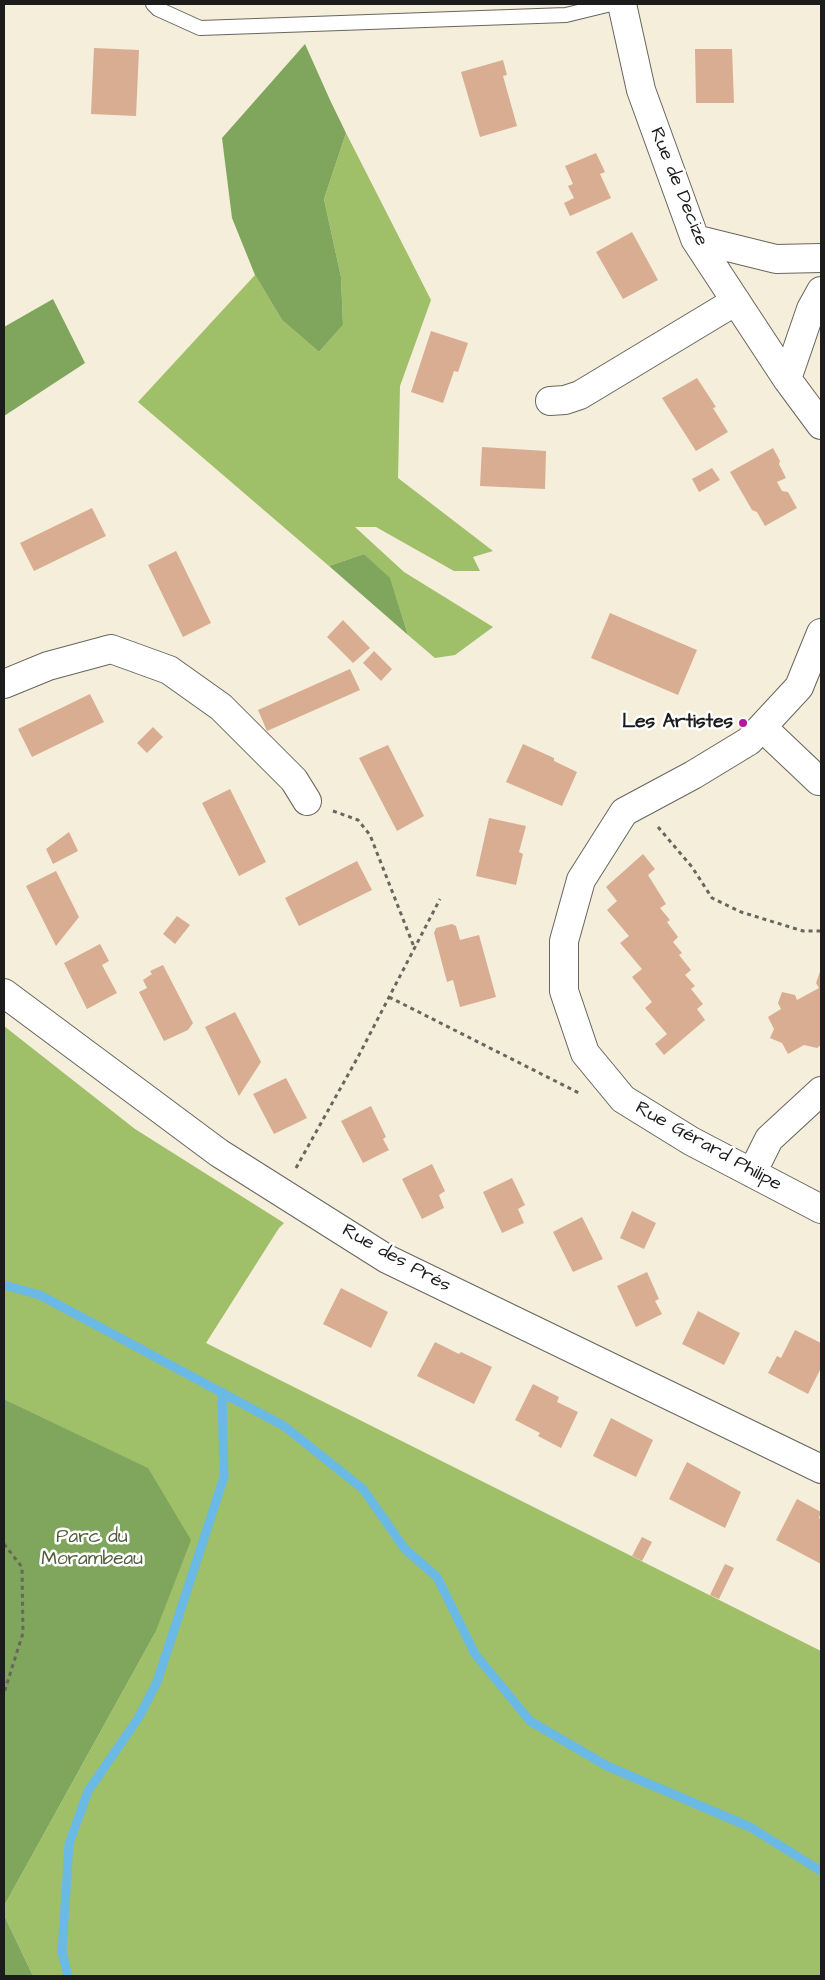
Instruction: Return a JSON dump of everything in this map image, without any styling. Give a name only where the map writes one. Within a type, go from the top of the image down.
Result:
[{"type":"street","name":"Rue de Decize","points":[[622,4],[641,90],[695,240],[787,379],[821,425]]},
{"type":"street","points":[[695,240],[776,259],[821,258]]},
{"type":"street","points":[[787,379],[811,309],[821,291]]},
{"type":"street","points":[[550,401],[566,400],[580,395],[736,301]]},
{"type":"street","name":"Rue Gérard Philipe","points":[[821,634],[799,687],[750,741],[693,776],[624,812],[581,880],[564,941],[564,991],[585,1053],[623,1098],[691,1141],[821,1209]]},
{"type":"street","points":[[4,684],[48,666],[111,649],[169,670],[221,707],[294,780],[308,801]]},
{"type":"street","points":[[762,727],[819,781]]},
{"type":"street","name":"Rue des Prés","points":[[4,993],[219,1153],[387,1259],[821,1469]]},
{"type":"street","points":[[752,1173],[769,1139],[821,1091]]},
{"type":"lane","points":[[153,4],[200,28],[566,16],[610,4]]},
{"type":"path","points":[[308,801],[358,820],[370,835],[414,948]]},
{"type":"path","points":[[638,805],[692,867],[712,898],[741,912],[803,931],[821,931]]},
{"type":"path","points":[[282,1193],[359,1055],[440,899]]},
{"type":"path","points":[[389,997],[573,1091],[587,1096],[595,1094],[610,1083]]},
{"type":"path","points":[[4,1544],[22,1567],[23,1633],[4,1693]]},
{"type":"green space","points":[[305,44],[346,133],[324,199],[341,277],[343,325],[319,352],[282,320],[255,275],[232,218],[222,138]]},
{"type":"green space","points":[[346,133],[431,300],[400,386],[398,478],[493,551],[473,557],[480,571],[454,571],[376,527],[355,527],[404,572],[493,627],[455,655],[435,658],[408,635],[390,579],[364,554],[329,566],[138,402],[255,275],[282,320],[319,352],[343,325],[341,277],[324,199]]},
{"type":"green space","points":[[53,299],[85,363],[4,416],[4,327]]},
{"type":"green space","points":[[364,554],[390,578],[408,635],[329,566]]},
{"type":"green space","points":[[4,1026],[135,1129],[284,1223],[206,1343],[821,1651],[821,1976],[33,1976],[4,1915],[4,1906],[155,1633],[147,1468],[4,1399]]},
{"type":"green space","name":"Parc du Morambeau","points":[[4,1399],[148,1468],[191,1540],[155,1633],[4,1906]]},
{"type":"green space","points":[[4,1915],[33,1976],[4,1976]]},
{"type":"building","points":[[94,48],[139,50],[136,116],[91,114]]},
{"type":"building","points":[[695,49],[732,49],[734,103],[696,103]]},
{"type":"building","points":[[503,60],[507,75],[503,76],[517,126],[480,137],[461,72]]},
{"type":"building","points":[[596,153],[605,172],[600,174],[611,198],[570,216],[564,203],[574,198],[568,186],[573,184],[565,166]]},
{"type":"building","points":[[632,232],[658,280],[623,299],[596,252]]},
{"type":"building","points":[[431,331],[468,343],[458,372],[454,371],[443,403],[411,392]]},
{"type":"building","points":[[697,378],[716,407],[713,408],[728,432],[696,451],[662,398]]},
{"type":"building","points":[[482,447],[546,451],[545,489],[480,486]]},
{"type":"building","points":[[773,448],[786,478],[777,482],[782,491],[788,492],[797,508],[765,526],[757,512],[752,510],[730,472]]},
{"type":"building","points":[[712,468],[720,480],[699,492],[692,479]]},
{"type":"building","points":[[92,508],[106,536],[34,571],[20,543]]},
{"type":"building","points":[[176,551],[211,623],[183,637],[148,565]]},
{"type":"building","points":[[610,613],[697,650],[678,695],[591,658]]},
{"type":"building","points":[[343,620],[370,648],[353,663],[327,637]]},
{"type":"building","points":[[374,651],[392,669],[381,681],[363,663]]},
{"type":"building","points":[[350,669],[360,690],[267,731],[258,710]]},
{"type":"building","points":[[90,694],[104,722],[32,757],[18,729]]},
{"type":"building","points":[[153,727],[163,737],[147,753],[137,743]]},
{"type":"building","points":[[523,744],[554,758],[554,761],[577,772],[562,806],[506,782]]},
{"type":"building","points":[[388,745],[424,816],[397,831],[359,758]]},
{"type":"building","points":[[230,789],[266,862],[239,876],[202,803]]},
{"type":"building","points":[[489,818],[526,826],[519,852],[523,854],[516,885],[476,876]]},
{"type":"building","points":[[69,832],[78,851],[53,864],[46,849]]},
{"type":"building","points":[[643,854],[655,869],[648,875],[666,904],[660,908],[670,920],[667,922],[678,937],[673,942],[682,953],[679,955],[691,970],[685,975],[695,986],[691,989],[703,1004],[697,1009],[705,1020],[664,1055],[655,1044],[667,1034],[645,1008],[652,1002],[632,977],[642,969],[620,943],[629,936],[607,910],[617,901],[606,887]]},
{"type":"building","points":[[357,861],[372,890],[299,926],[285,898]]},
{"type":"building","points":[[56,871],[79,917],[56,946],[26,886]]},
{"type":"building","points":[[177,916],[190,925],[175,944],[163,934]]},
{"type":"building","points":[[452,924],[456,926],[460,940],[479,935],[496,997],[460,1007],[453,980],[447,982],[434,933],[436,928]]},
{"type":"building","points":[[100,944],[109,961],[102,965],[117,993],[87,1009],[64,963]]},
{"type":"building","points":[[163,965],[193,1023],[188,1030],[164,1041],[139,992],[147,988],[143,980],[152,974],[150,971]]},
{"type":"building","points":[[821,969],[821,1045],[817,1048],[804,1045],[788,1054],[782,1043],[770,1038],[774,1029],[768,1017],[781,1009],[778,1003],[782,992],[795,995],[797,1000],[819,988],[816,983]]},
{"type":"building","points":[[235,1012],[261,1062],[239,1096],[205,1027]]},
{"type":"building","points":[[286,1078],[307,1118],[274,1134],[253,1094]]},
{"type":"building","points":[[371,1106],[386,1137],[383,1139],[389,1150],[363,1163],[341,1121]]},
{"type":"building","points":[[432,1164],[445,1191],[439,1195],[444,1208],[422,1219],[402,1179]]},
{"type":"building","points":[[512,1178],[525,1205],[518,1209],[524,1223],[502,1233],[483,1192]]},
{"type":"building","points":[[632,1211],[656,1223],[644,1249],[620,1238]]},
{"type":"building","points":[[582,1217],[603,1259],[573,1272],[553,1232]]},
{"type":"building","points":[[647,1272],[659,1299],[655,1301],[662,1314],[636,1327],[617,1286]]},
{"type":"building","points":[[341,1288],[388,1312],[371,1348],[323,1324]]},
{"type":"building","points":[[698,1311],[740,1333],[724,1365],[682,1344]]},
{"type":"building","points":[[795,1330],[821,1343],[821,1368],[808,1394],[768,1373],[777,1356],[781,1358]]},
{"type":"building","points":[[435,1342],[492,1367],[474,1404],[417,1376]]},
{"type":"building","points":[[533,1384],[559,1397],[557,1402],[578,1412],[561,1448],[538,1436],[540,1433],[515,1420]]},
{"type":"building","points":[[611,1418],[653,1440],[636,1477],[593,1456]]},
{"type":"building","points":[[687,1462],[741,1492],[725,1528],[669,1499]]},
{"type":"building","points":[[797,1499],[821,1512],[819,1518],[821,1520],[821,1564],[776,1540]]},
{"type":"building","points":[[642,1537],[652,1542],[642,1561],[632,1556]]},
{"type":"building","points":[[725,1564],[734,1568],[719,1599],[710,1595]]},
{"type":"waterway","points":[[4,1285],[40,1295],[284,1426],[363,1489],[405,1549],[437,1577],[475,1654],[530,1721],[607,1766],[750,1827],[821,1871]]},
{"type":"waterway","points":[[68,1976],[62,1952],[69,1844],[88,1791],[139,1717],[157,1682],[224,1477],[222,1392]]},
{"type":"place","name":"Les Artistes","points":[[743,723]]}]
